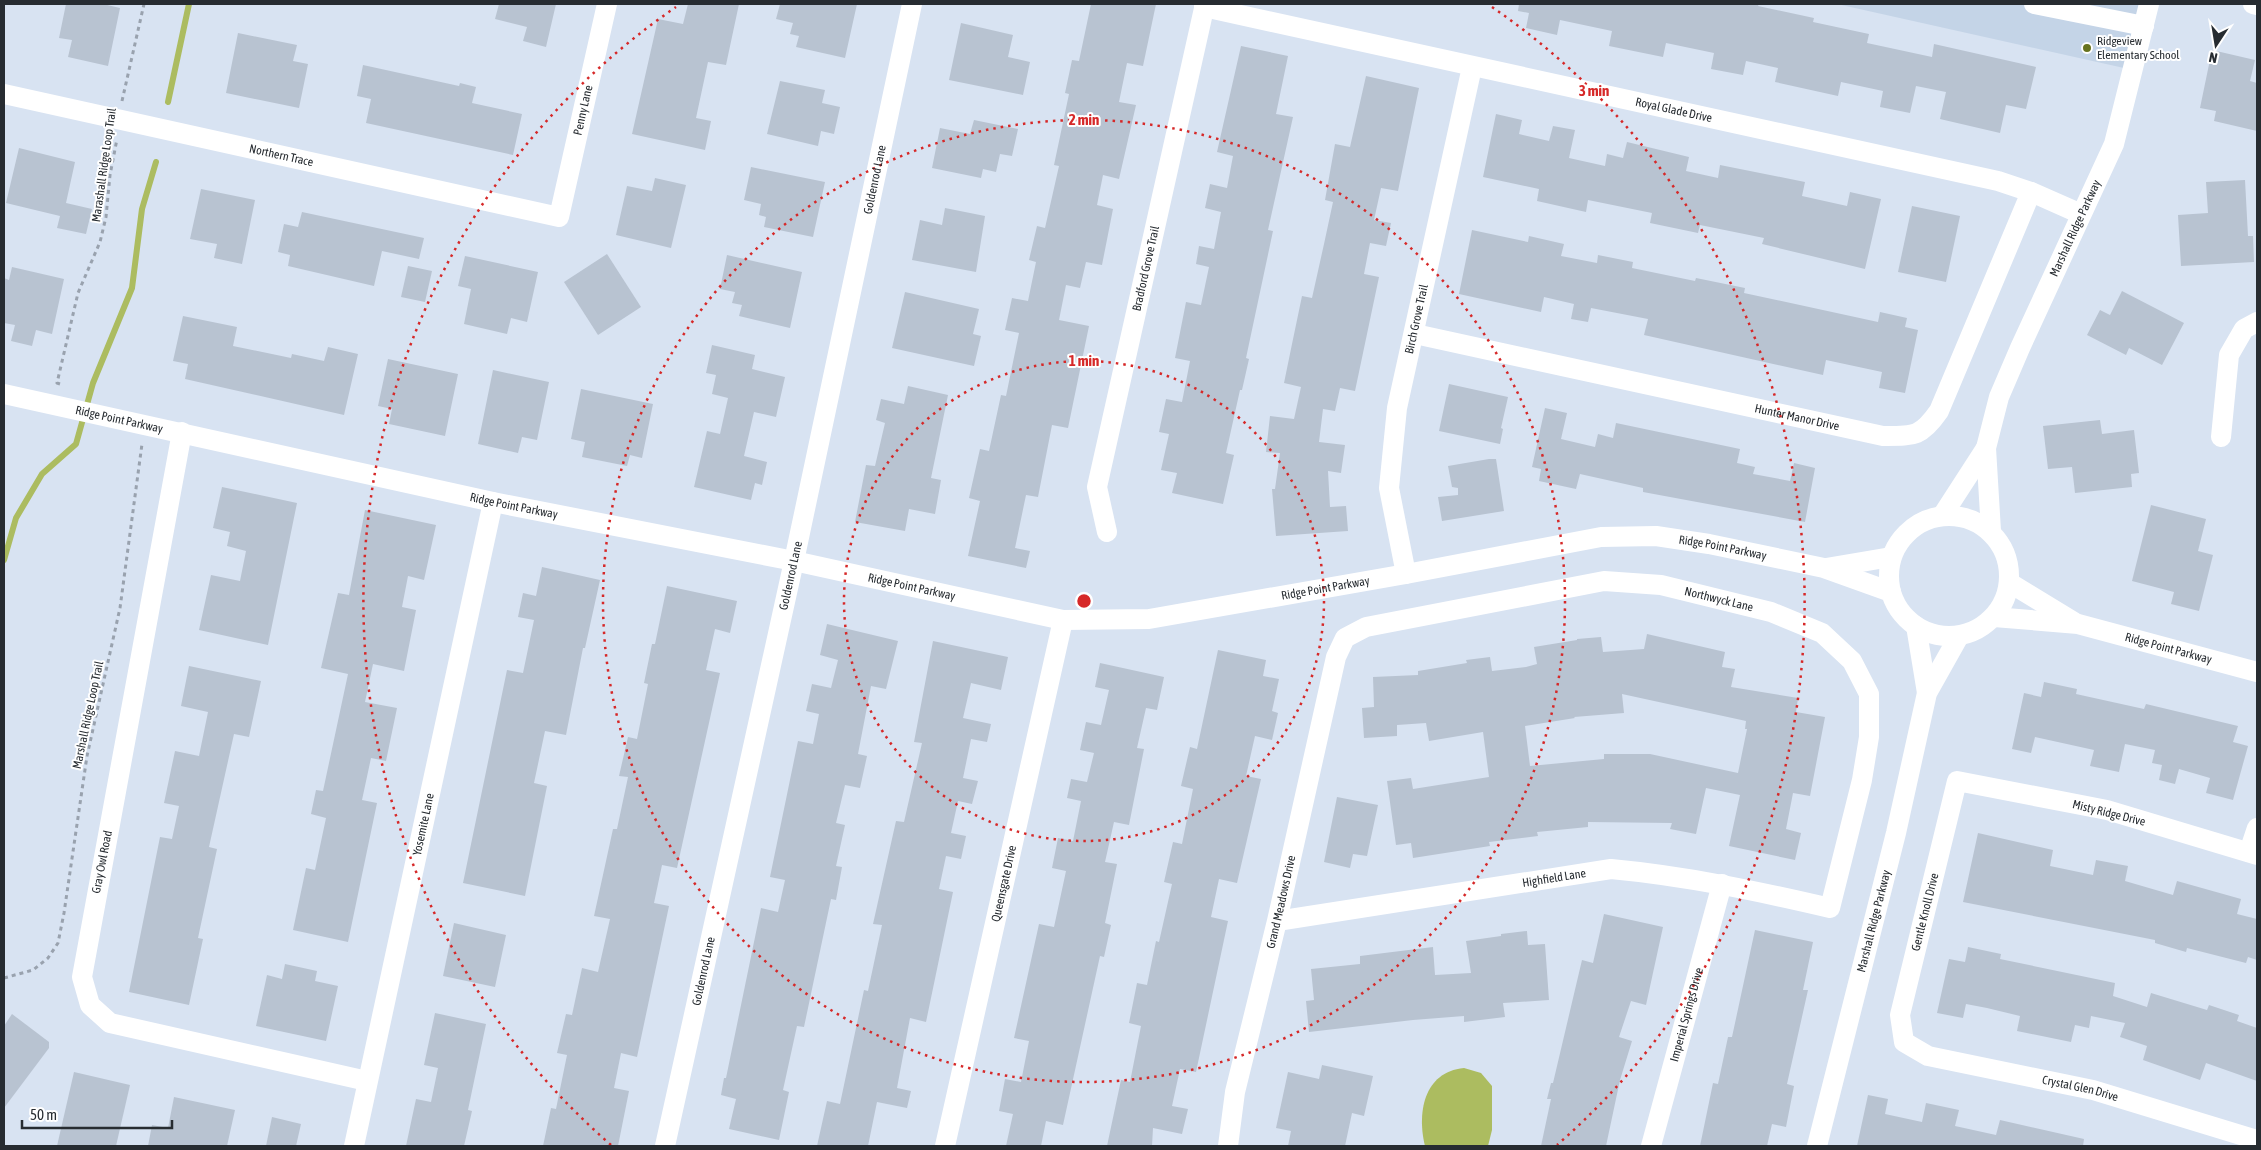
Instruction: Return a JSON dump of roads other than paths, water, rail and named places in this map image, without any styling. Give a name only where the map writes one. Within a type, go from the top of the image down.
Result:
[{"type":"street","name":"Penny Lane","points":[[559,217],[607,4]]},
{"type":"street","name":"Goldenrod Lane","points":[[665,1146],[794,561],[912,4]]},
{"type":"street","points":[[2034,4],[2144,26]]},
{"type":"street","name":"Marshall Ridge Parkway","points":[[1991,532],[1986,448],[1999,397],[2114,144],[2149,4]]},
{"type":"street","points":[[2253,4],[2257,5]]},
{"type":"street","name":"Royal Glade Drive","points":[[1204,5],[1472,67],[1998,181],[2031,192],[2081,214]]},
{"type":"street","name":"Bradford Grove Trail","points":[[1107,532],[1097,487],[1204,5]]},
{"type":"street","name":"Birch Grove Trail","points":[[1406,574],[1390,488],[1397,408],[1415,334],[1472,67]]},
{"type":"street","name":"Northern Trace","points":[[4,94],[559,217]]},
{"type":"street","name":"Hunter Manor Drive","points":[[1415,334],[1883,436],[1913,436],[1929,425],[1939,410],[2031,192]]},
{"type":"street","points":[[2221,437],[2229,355],[2244,329],[2257,322]]},
{"type":"street","name":"Ridge Point Parkway","points":[[4,394],[493,502],[794,561],[1063,620],[1149,619],[1406,574],[1601,536],[1647,536],[1709,544],[1824,568]]},
{"type":"street","name":"Gray Owl Road","points":[[182,432],[87,939],[82,977],[87,995],[90,1004],[110,1023],[367,1081]]},
{"type":"street","name":"Marshall Ridge Parkway","points":[[1942,516],[1986,448]]},
{"type":"street","name":"Yosemite Lane","points":[[354,1146],[493,502]]},
{"type":"street","points":[[1942,516],[1968,519],[1982,525],[1991,532],[2000,542],[2006,554],[2010,568],[2010,583],[2005,601],[1994,617],[1984,626],[1959,636],[1936,634],[1916,626],[1900,611],[1891,592],[1889,569],[1892,557],[1901,540],[1914,526],[1923,521],[1942,516]]},
{"type":"street","points":[[1824,568],[1892,557]]},
{"type":"street","points":[[1824,568],[1891,592]]},
{"type":"street","name":"Northwyck Lane","points":[[1336,657],[1345,638],[1366,627],[1604,582],[1661,585],[1771,612],[1822,633],[1852,661],[1869,694],[1869,737],[1862,780],[1830,908]]},
{"type":"street","points":[[2010,583],[2078,624]]},
{"type":"street","points":[[1994,617],[2078,624]]},
{"type":"street","name":"Queensgate Drive","points":[[945,1146],[1063,620]]},
{"type":"street","name":"Ridge Point Parkway","points":[[2078,624],[2257,672]]},
{"type":"street","name":"Marshall Ridge Parkway","points":[[1916,626],[1927,693]]},
{"type":"street","name":"Marshall Ridge Parkway","points":[[1817,1146],[1896,833],[1927,693],[1959,636]]},
{"type":"street","name":"Grand Meadows Drive","points":[[1228,1146],[1235,1092],[1277,921],[1336,657]]},
{"type":"street","name":"Misty Ridge Drive","points":[[1957,781],[2107,810],[2253,854]]},
{"type":"street","name":"Gentle Knoll Drive","points":[[1904,1042],[1900,1015],[1957,781]]},
{"type":"street","points":[[2253,854],[2257,828]]},
{"type":"street","name":"Highfield Lane","points":[[1277,921],[1611,869],[1664,874],[1722,884],[1830,908]]},
{"type":"street","name":"Imperial Springs Drive","points":[[1651,1146],[1722,884]]},
{"type":"street","name":"Crystal Glen Drive","points":[[1904,1042],[1928,1056],[2093,1090],[2257,1140]]},
{"type":"waterway","points":[[168,102],[189,4]]},
{"type":"waterway","points":[[4,560],[16,518],[42,474],[76,444],[93,383],[132,288],[142,209],[156,162]]},
{"type":"place","name":"Ridgeview Elementary School","points":[[2087,48]]}]
